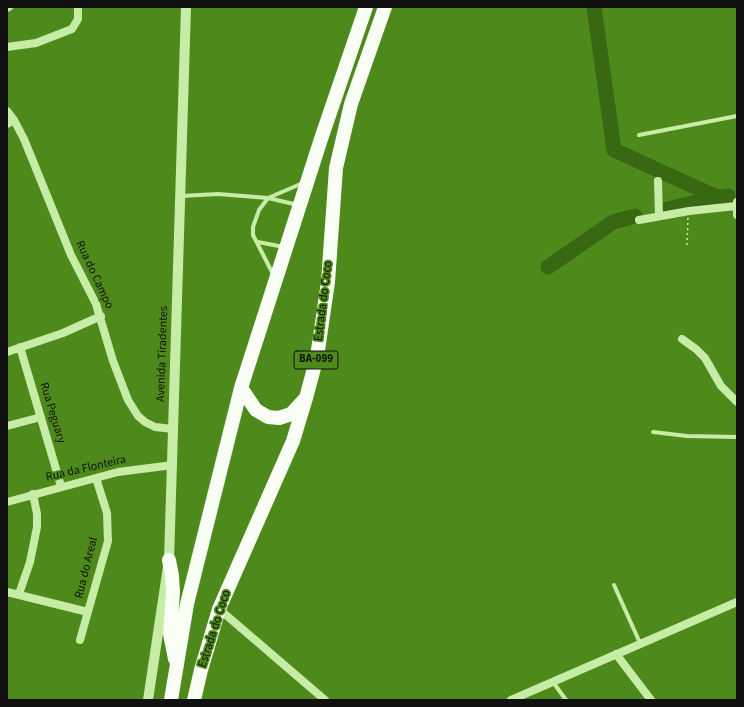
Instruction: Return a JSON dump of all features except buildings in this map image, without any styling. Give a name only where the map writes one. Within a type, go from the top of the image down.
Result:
[{"type":"highway","points":[[171,700],[187,604],[241,388],[307,182],[366,7]]},
{"type":"highway","name":"Estrada do Coco","points":[[194,700],[201,670],[219,610],[292,441],[306,398],[317,357],[328,282],[336,168],[351,104],[385,7]]},
{"type":"highway","points":[[241,388],[256,410],[268,417],[279,418],[291,414],[306,398]]},
{"type":"highway","points":[[169,560],[173,592],[170,634],[177,666]]},
{"type":"street","points":[[7,47],[36,43],[72,28],[76,23],[79,13],[78,7]]},
{"type":"street","name":"Avenida Tiradentes","points":[[148,700],[169,560],[186,7]]},
{"type":"street","name":"Rua do Campo","points":[[7,111],[11,122],[24,139],[71,255],[101,316],[120,381],[138,416],[155,427],[173,429]]},
{"type":"street","points":[[658,181],[659,216]]},
{"type":"street","points":[[639,220],[736,203],[737,215]]},
{"type":"street","points":[[7,352],[63,333],[101,316]]},
{"type":"street","points":[[682,339],[705,358],[721,386],[737,402]]},
{"type":"street","name":"Rua Peguary","points":[[20,347],[61,486]]},
{"type":"street","points":[[7,426],[41,417]]},
{"type":"street","name":"Rua da Flonteira","points":[[7,502],[61,486],[118,472],[173,465]]},
{"type":"street","name":"Rua do Areal","points":[[80,640],[108,541],[107,512],[96,478]]},
{"type":"street","points":[[18,594],[30,562],[38,527],[33,494]]},
{"type":"street","points":[[7,592],[88,612]]},
{"type":"street","points":[[511,700],[737,602]]},
{"type":"street","points":[[219,610],[325,700]]},
{"type":"street","points":[[616,654],[651,700]]},
{"type":"lane","points":[[639,135],[737,116]]},
{"type":"lane","points":[[276,280],[254,235],[253,227],[259,210],[268,198],[307,182]]},
{"type":"lane","points":[[181,196],[218,194],[268,198],[300,205]]},
{"type":"lane","points":[[258,242],[286,248]]},
{"type":"lane","points":[[653,432],[687,436],[737,437]]},
{"type":"lane","points":[[614,585],[640,643]]},
{"type":"lane","points":[[553,682],[566,700]]},
{"type":"path","points":[[687,246],[689,211]]},
{"type":"waterway","points":[[594,7],[614,150],[717,197],[728,196]]},
{"type":"waterway","points":[[664,210],[717,197]]},
{"type":"waterway","points":[[548,267],[613,222],[635,216]]}]
